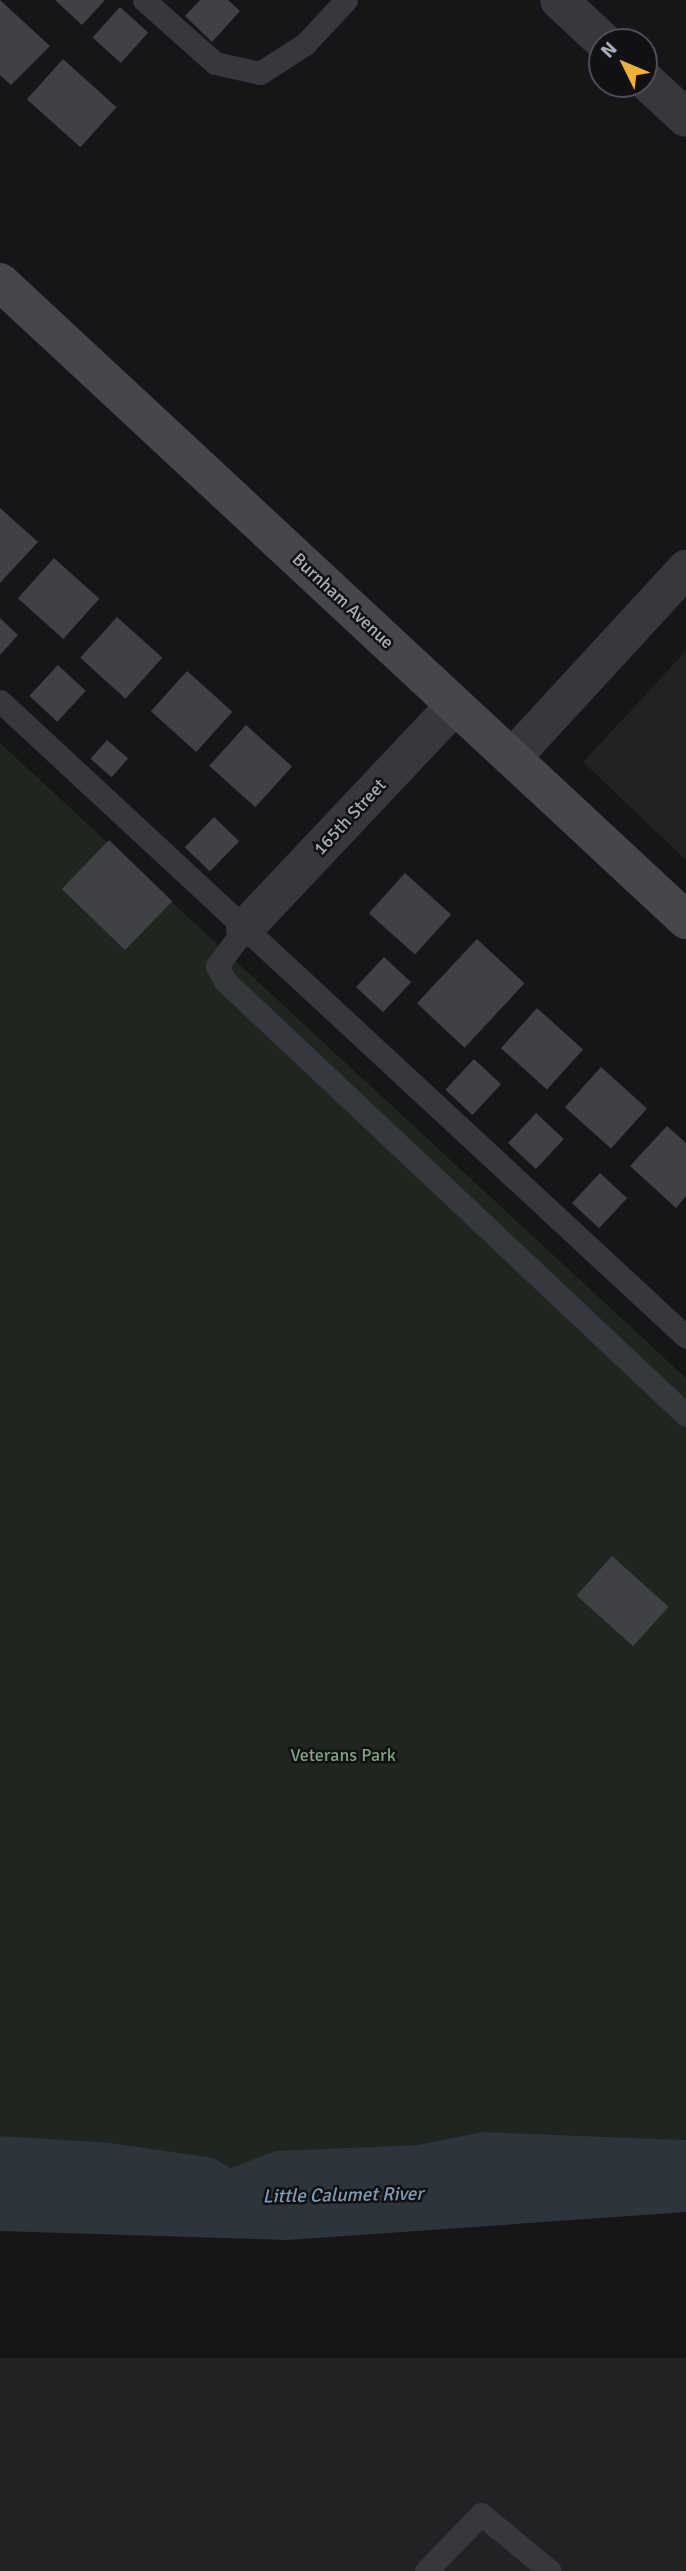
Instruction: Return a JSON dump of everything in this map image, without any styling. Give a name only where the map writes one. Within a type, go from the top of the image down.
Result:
[{"type":"main road","name":"Burnham Avenue","points":[[0,282],[686,920]]},
{"type":"street","points":[[559,0],[589,28]]},
{"type":"street","points":[[658,92],[686,118]]},
{"type":"street","points":[[512,758],[686,569]]},
{"type":"street","name":"165th Street","points":[[245,928],[455,705]]},
{"type":"lane","points":[[144,0],[215,62],[260,73],[305,44],[346,0]]},
{"type":"lane","points":[[0,701],[686,1337]]},
{"type":"lane","points":[[245,928],[217,966],[225,981],[686,1415]]},
{"type":"lane","points":[[426,2571],[481,2514],[550,2571]]},
{"type":"shaded area","points":[[686,651],[686,860],[583,762]]},
{"type":"shaded area","points":[[0,2358],[686,2358],[686,2571],[0,2571]]},
{"type":"green space","name":"Veterans Park","points":[[0,743],[686,1378],[686,2140],[482,2132],[417,2145],[275,2151],[231,2168],[213,2158],[0,2136]]},
{"type":"water","name":"Little Calumet River","points":[[482,2132],[686,2140],[686,2212],[288,2240],[0,2231],[0,2136],[110,2143],[213,2158],[231,2168],[275,2151],[417,2145]]},
{"type":"building","points":[[0,0],[50,46],[11,85],[0,75]]},
{"type":"building","points":[[55,0],[105,0],[82,25]]},
{"type":"building","points":[[200,0],[228,0],[240,11],[212,42],[185,16]]},
{"type":"building","points":[[120,7],[148,32],[121,63],[93,37]]},
{"type":"building","points":[[63,59],[117,107],[80,147],[27,99]]},
{"type":"building","points":[[0,508],[38,542],[0,583]]},
{"type":"building","points":[[54,558],[99,599],[63,639],[18,598]]},
{"type":"building","points":[[117,617],[162,658],[126,699],[80,658]]},
{"type":"building","points":[[0,618],[18,635],[0,655]]},
{"type":"building","points":[[58,665],[86,691],[57,722],[29,696]]},
{"type":"building","points":[[187,671],[232,712],[196,752],[151,711]]},
{"type":"building","points":[[246,725],[292,766],[255,807],[209,766]]},
{"type":"building","points":[[107,740],[128,758],[112,777],[91,759]]},
{"type":"building","points":[[214,817],[239,841],[210,872],[185,847]]},
{"type":"building","points":[[109,840],[172,901],[125,950],[62,889]]},
{"type":"building","points":[[405,873],[451,914],[415,955],[369,913]]},
{"type":"building","points":[[477,939],[525,983],[465,1048],[417,1003]]},
{"type":"building","points":[[384,957],[411,982],[383,1012],[356,987]]},
{"type":"building","points":[[537,1008],[583,1049],[547,1090],[501,1048]]},
{"type":"building","points":[[474,1059],[501,1084],[472,1115],[445,1090]]},
{"type":"building","points":[[601,1067],[647,1108],[611,1149],[565,1107]]},
{"type":"building","points":[[536,1113],[564,1139],[536,1169],[508,1143]]},
{"type":"building","points":[[667,1126],[686,1143],[686,1196],[676,1208],[630,1166]]},
{"type":"building","points":[[600,1173],[627,1198],[599,1228],[572,1203]]},
{"type":"building","points":[[612,1556],[668,1607],[633,1646],[577,1595]]}]
